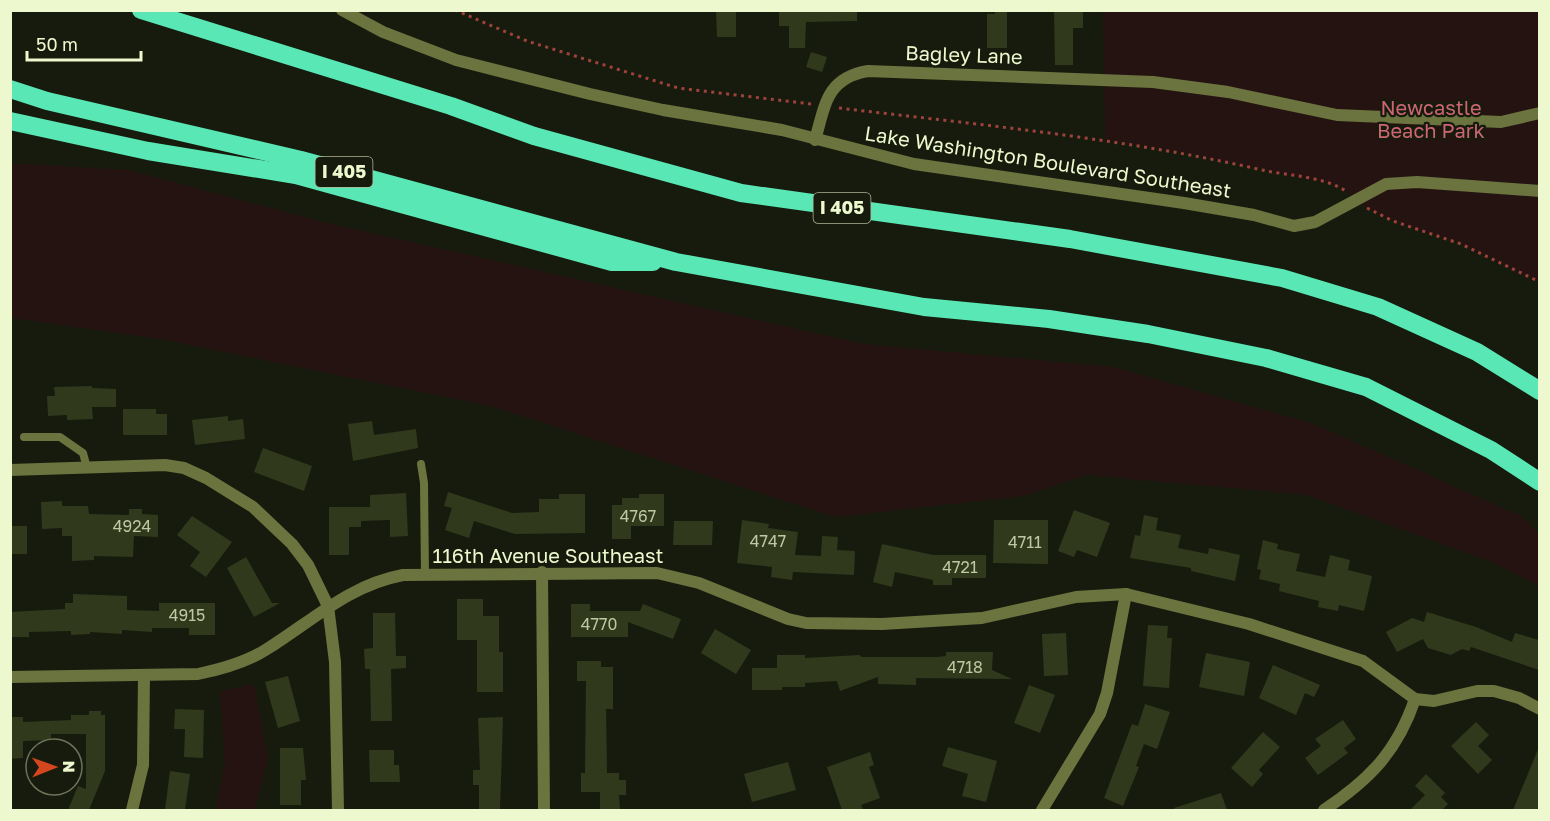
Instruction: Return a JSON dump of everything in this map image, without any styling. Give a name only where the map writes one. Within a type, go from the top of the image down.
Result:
[{"type":"highway","name":"I 405","points":[[141,10],[451,106],[534,136],[741,193],[1070,239],[1282,278],[1378,307],[1477,352],[1539,391]]},
{"type":"highway","name":"I 405","points":[[10,89],[47,101],[301,160],[676,262],[924,307],[1049,319],[1148,334],[1266,358],[1366,387],[1491,450],[1539,482]]},
{"type":"highway","points":[[10,121],[148,151],[297,175],[612,262],[676,262]]},
{"type":"street","name":"Lake Washington Boulevard Southeast","points":[[342,10],[383,32],[456,60],[503,74],[663,110],[782,130],[914,164],[1227,210],[1294,226],[1315,222],[1386,183],[1416,182],[1539,191]]},
{"type":"street","name":"Bagley Lane","points":[[814,140],[826,97],[834,87],[858,73],[888,71],[1153,82],[1228,92],[1337,115],[1501,122],[1539,113]]},
{"type":"street","points":[[10,470],[165,465],[184,468],[207,478],[253,507],[274,525],[308,565],[328,606],[336,662],[338,810]]},
{"type":"street","points":[[542,572],[544,810]]},
{"type":"street","name":"116th Avenue Southeast","points":[[10,677],[198,674],[234,664],[266,650],[328,606],[356,590],[387,578],[542,572],[657,573],[674,576],[788,620],[806,623],[882,624],[982,618],[1076,597],[1126,594],[1249,624],[1363,661],[1415,699]]},
{"type":"street","points":[[1042,810],[1100,714],[1107,693],[1126,594]]},
{"type":"street","points":[[132,810],[143,765],[144,676]]},
{"type":"street","points":[[1324,810],[1362,785],[1376,768],[1399,737],[1415,699],[1434,701],[1477,691],[1494,691],[1519,698],[1539,709]]},
{"type":"lane","points":[[24,437],[60,437],[83,453],[87,468]]},
{"type":"lane","points":[[421,464],[424,483],[425,575]]},
{"type":"path","points":[[455,10],[527,41],[678,88],[814,104]]},
{"type":"path","points":[[832,107],[1105,140],[1187,153],[1322,181],[1348,192]]},
{"type":"path","points":[[1370,210],[1393,221],[1461,244],[1539,282]]},
{"type":"green space","name":"Newcastle Beach Park","points":[[1103,11],[1539,11],[1539,282],[1461,244],[1393,221],[1370,210],[1339,186],[1187,153],[1105,140]]},
{"type":"green space","points":[[11,163],[128,170],[323,222],[864,344],[1114,367],[1314,424],[1521,516],[1539,533],[1539,586],[1494,563],[1307,495],[1086,475],[1024,496],[835,517],[491,406],[160,339],[11,318]]},
{"type":"green space","points":[[254,684],[268,759],[255,810],[215,810],[225,763],[220,691]]},
{"type":"building","points":[[716,10],[736,10],[736,37],[717,37]]},
{"type":"building","points":[[779,10],[857,10],[857,21],[806,22],[805,48],[789,48],[789,26],[779,26]]},
{"type":"building","points":[[995,10],[1007,10],[1007,48],[987,48],[987,14],[995,14]]},
{"type":"building","points":[[1054,10],[1083,10],[1083,28],[1073,28],[1073,65],[1055,65]]},
{"type":"building","points":[[811,52],[827,57],[822,72],[806,67]]},
{"type":"building","points":[[92,386],[92,388],[116,389],[116,407],[92,407],[93,419],[67,420],[67,415],[48,416],[47,396],[55,396],[54,387]]},
{"type":"building","points":[[123,409],[156,409],[156,414],[167,414],[167,435],[123,435]]},
{"type":"building","points":[[228,416],[228,421],[243,419],[245,439],[195,445],[192,420]]},
{"type":"building","points":[[372,421],[374,435],[416,429],[418,448],[353,461],[348,424]]},
{"type":"building","points":[[263,448],[312,466],[304,491],[254,472]]},
{"type":"building","points":[[448,492],[512,513],[539,512],[539,499],[559,499],[559,494],[585,494],[585,533],[515,534],[474,521],[469,538],[445,530],[452,508],[444,506]]},
{"type":"building","points":[[406,493],[408,536],[390,537],[390,520],[361,521],[361,527],[349,527],[349,555],[329,555],[329,507],[370,507],[370,495]]},
{"type":"building","points":[[639,494],[664,494],[664,526],[631,526],[631,539],[612,539],[612,505],[622,505],[622,498],[639,498]]},
{"type":"building","points":[[62,501],[62,506],[88,506],[89,514],[129,515],[129,509],[142,509],[142,514],[158,515],[158,537],[134,536],[133,557],[94,556],[94,560],[72,561],[72,536],[62,536],[62,528],[42,529],[41,502]]},
{"type":"building","points":[[1074,510],[1110,523],[1097,557],[1077,550],[1074,557],[1058,551]]},
{"type":"building","points":[[1144,515],[1158,518],[1156,530],[1181,535],[1178,548],[1208,554],[1209,548],[1240,555],[1235,581],[1191,571],[1191,568],[1130,558],[1135,535],[1140,536]]},
{"type":"building","points":[[192,516],[232,542],[206,577],[190,566],[200,552],[177,535]]},
{"type":"building","points":[[742,520],[769,524],[768,528],[798,532],[795,555],[821,556],[822,536],[838,537],[837,550],[855,551],[854,575],[793,572],[792,580],[771,577],[772,567],[737,563]]},
{"type":"building","points":[[994,520],[1048,520],[1048,564],[993,563]]},
{"type":"building","points":[[674,521],[713,521],[712,545],[673,545]]},
{"type":"building","points":[[10,526],[27,526],[27,554],[10,554]]},
{"type":"building","points":[[1263,540],[1278,544],[1277,549],[1300,554],[1296,571],[1325,577],[1330,555],[1350,560],[1348,570],[1372,576],[1364,611],[1339,605],[1338,611],[1318,607],[1319,601],[1279,591],[1280,584],[1259,579],[1261,570],[1257,569]]},
{"type":"building","points":[[882,544],[933,555],[986,555],[986,578],[952,578],[952,585],[933,585],[933,580],[895,572],[892,587],[873,582]]},
{"type":"building","points":[[246,557],[272,603],[280,603],[254,617],[227,568]]},
{"type":"building","points":[[73,594],[127,596],[127,610],[159,611],[159,603],[215,603],[215,635],[189,635],[189,628],[152,628],[152,632],[122,630],[122,634],[90,632],[90,634],[71,635],[71,631],[29,632],[29,637],[10,637],[10,612],[65,609],[65,603],[73,603]]},
{"type":"building","points":[[457,599],[483,599],[483,616],[499,616],[499,652],[503,652],[503,692],[477,692],[477,640],[457,640]]},
{"type":"building","points":[[571,604],[590,604],[590,611],[640,611],[643,604],[681,619],[673,639],[628,622],[628,637],[571,637]]},
{"type":"building","points":[[1427,612],[1476,627],[1512,642],[1515,633],[1539,640],[1539,670],[1471,647],[1469,651],[1462,649],[1451,655],[1428,648],[1423,639],[1397,652],[1386,632],[1412,618],[1424,622]]},
{"type":"building","points":[[373,613],[395,613],[396,656],[406,656],[406,668],[391,669],[392,721],[371,721],[370,669],[365,669],[364,649],[373,648]]},
{"type":"building","points":[[1148,625],[1168,626],[1167,638],[1172,638],[1169,688],[1143,686]]},
{"type":"building","points":[[715,629],[751,650],[736,674],[701,653]]},
{"type":"building","points":[[1066,633],[1068,675],[1044,676],[1042,634]]},
{"type":"building","points":[[946,652],[993,652],[992,670],[1012,679],[916,678],[916,685],[878,684],[878,677],[840,691],[837,681],[805,683],[805,687],[782,687],[782,690],[752,690],[752,668],[777,668],[777,655],[805,655],[805,658],[860,655],[861,657],[937,657],[946,656]]},
{"type":"building","points":[[1206,653],[1250,662],[1244,696],[1199,687]]},
{"type":"building","points":[[577,661],[601,661],[601,667],[613,667],[613,709],[606,709],[607,773],[619,773],[619,780],[626,780],[626,795],[619,795],[620,810],[600,810],[600,792],[581,792],[581,773],[585,773],[586,681],[577,681]]},
{"type":"building","points":[[1273,665],[1320,685],[1314,697],[1305,693],[1296,715],[1259,698]]},
{"type":"building","points":[[288,676],[300,721],[278,728],[265,682]]},
{"type":"building","points":[[1029,685],[1055,695],[1040,733],[1014,723]]},
{"type":"building","points":[[1145,704],[1170,712],[1157,749],[1144,744],[1136,766],[1139,767],[1123,806],[1104,798],[1132,724],[1138,726]]},
{"type":"building","points":[[175,709],[204,710],[203,758],[184,757],[185,729],[174,729]]},
{"type":"building","points":[[89,711],[101,711],[101,715],[105,715],[105,771],[89,810],[68,810],[73,797],[84,797],[84,788],[86,789],[86,734],[24,737],[23,758],[10,759],[10,717],[23,717],[23,722],[71,720],[71,715],[89,715]]},
{"type":"building","points":[[503,717],[500,810],[479,810],[479,785],[473,785],[473,770],[480,770],[478,718]]},
{"type":"building","points":[[1343,720],[1356,739],[1344,748],[1348,753],[1318,775],[1305,758],[1321,746],[1315,739]]},
{"type":"building","points":[[1476,722],[1489,735],[1478,746],[1492,760],[1478,774],[1451,746]]},
{"type":"building","points":[[1263,732],[1280,747],[1259,770],[1263,774],[1252,787],[1231,768]]},
{"type":"building","points":[[948,747],[997,761],[986,802],[962,796],[968,774],[942,766]]},
{"type":"building","points":[[1539,747],[1539,805],[1537,810],[1513,810]]},
{"type":"building","points":[[280,748],[303,748],[306,780],[301,780],[301,805],[280,805]]},
{"type":"building","points":[[369,750],[394,750],[394,765],[399,765],[400,782],[370,782]]},
{"type":"building","points":[[870,752],[874,765],[869,767],[880,798],[861,805],[863,810],[842,810],[827,767]]},
{"type":"building","points":[[788,762],[796,790],[752,802],[744,774]]},
{"type":"building","points":[[170,771],[190,774],[185,810],[165,810]]},
{"type":"building","points":[[1426,774],[1445,793],[1441,797],[1448,804],[1442,810],[1410,810],[1425,795],[1415,786]]},
{"type":"building","points":[[1221,793],[1227,810],[1174,810],[1174,808]]}]
